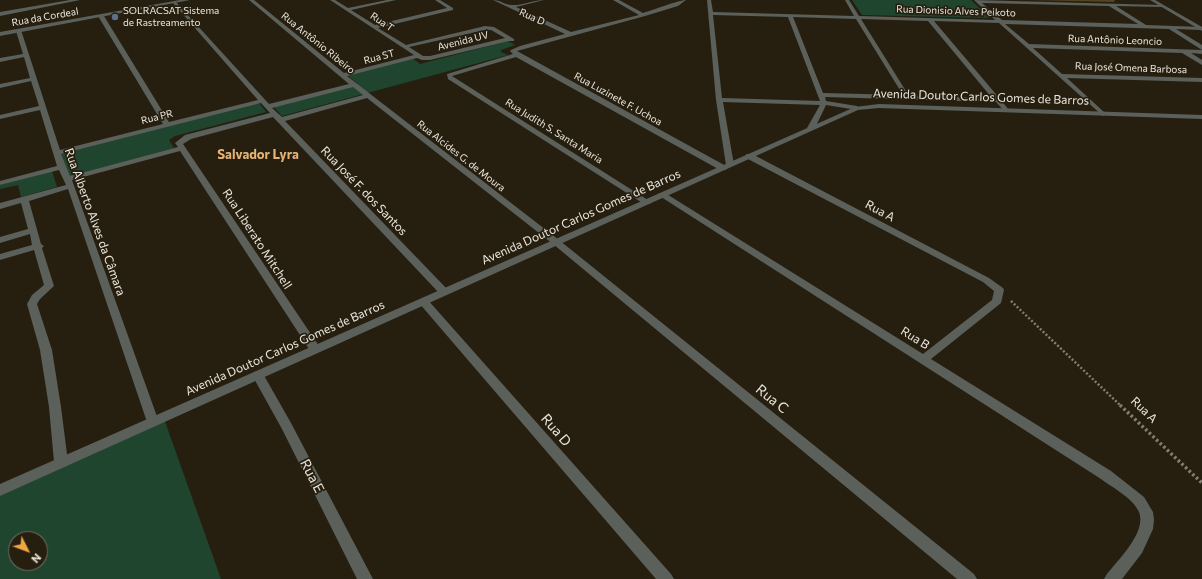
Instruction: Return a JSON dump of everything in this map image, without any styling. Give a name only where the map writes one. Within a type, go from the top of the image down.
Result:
[{"type":"street","points":[[0,14],[62,1],[78,0]]},
{"type":"street","name":"Rua da Cordeal","points":[[0,34],[188,0]]},
{"type":"street","name":"Rua Antônio Ribeiro","points":[[251,0],[355,84]]},
{"type":"street","name":"Rua T","points":[[332,0],[420,57]]},
{"type":"street","points":[[346,10],[394,0]]},
{"type":"street","points":[[374,27],[451,9],[437,0]]},
{"type":"street","name":"Rua D","points":[[495,0],[570,34]]},
{"type":"street","points":[[511,7],[542,0]]},
{"type":"street","points":[[615,0],[642,15]]},
{"type":"street","points":[[666,0],[676,5]]},
{"type":"street","points":[[517,55],[513,51],[522,47],[642,15],[676,5],[684,0]]},
{"type":"street","points":[[709,0],[727,166]]},
{"type":"street","points":[[847,0],[859,17],[907,97]]},
{"type":"street","points":[[976,0],[1162,6]]},
{"type":"street","points":[[976,0],[1103,114]]},
{"type":"street","points":[[1152,0],[1201,28]]},
{"type":"street","name":"Rua José F. dos Santos","points":[[175,2],[277,117],[444,292]]},
{"type":"street","points":[[1109,4],[1144,26]]},
{"type":"street","name":"Rua Dionisio Alves Peikoto","points":[[710,13],[1201,28]]},
{"type":"street","points":[[101,16],[168,125]]},
{"type":"street","points":[[790,16],[824,103],[811,128]]},
{"type":"street","points":[[930,20],[1006,110]]},
{"type":"street","points":[[1170,27],[1202,48]]},
{"type":"street","points":[[404,47],[485,28],[492,28],[522,47]]},
{"type":"street","name":"Rua Alberto Alves da Câmara","points":[[19,31],[61,167],[69,182],[153,422]]},
{"type":"street","name":"Avenida UV","points":[[420,57],[430,58],[509,39]]},
{"type":"street","name":"Rua Antônio Leoncio","points":[[1028,46],[1202,52]]},
{"type":"street","points":[[1183,51],[1202,63]]},
{"type":"street","points":[[0,60],[27,55]]},
{"type":"street","name":"Rua Judith S. Santa Maria","points":[[517,55],[454,72],[449,75],[450,78],[647,202]]},
{"type":"street","name":"Rua Luzinete F. Uchoa","points":[[517,55],[727,166]]},
{"type":"street","name":"Rua ST","points":[[344,75],[420,57]]},
{"type":"street","name":"Rua José Omena Barbosa","points":[[1060,76],[1202,80]]},
{"type":"street","points":[[0,86],[34,79]]},
{"type":"street","name":"Rua PR","points":[[57,153],[168,125],[355,84]]},
{"type":"street","name":"Rua Alcides G. de Moura","points":[[355,84],[368,96],[556,242]]},
{"type":"street","points":[[822,95],[998,100]]},
{"type":"street","points":[[0,206],[181,145],[188,137],[368,96]]},
{"type":"street","points":[[719,100],[824,103],[857,108]]},
{"type":"street","name":"Avenida Doutor Carlos Gomes de Barros","points":[[0,490],[857,108],[879,106],[1202,117]]},
{"type":"street","points":[[0,117],[43,107]]},
{"type":"street","name":"Rua Liberato Mitchell","points":[[181,145],[315,349]]},
{"type":"street","name":"Rua A","points":[[749,156],[986,280],[999,290]]},
{"type":"street","points":[[0,183],[61,167]]},
{"type":"street","name":"Rua B","points":[[662,195],[924,359],[1106,475],[1132,494],[1146,512],[1147,524],[1140,542],[1112,579]]},
{"type":"street","points":[[24,199],[39,246],[42,268],[49,286],[36,297],[32,304],[46,350],[56,407],[61,462]]},
{"type":"street","points":[[0,240],[34,230]]},
{"type":"street","name":"Rua C","points":[[556,242],[969,579]]},
{"type":"street","points":[[0,257],[39,246]]},
{"type":"street","points":[[924,359],[997,301],[999,290]]},
{"type":"street","name":"Rua D","points":[[423,301],[666,579]]},
{"type":"street","name":"Rua E","points":[[258,375],[287,427],[365,579]]},
{"type":"path","name":"Rua A","points":[[999,290],[1202,483]]},
{"type":"green space","points":[[852,0],[971,0],[990,18],[862,15]]},
{"type":"green space","points":[[508,41],[515,45],[501,50],[501,52],[508,55],[282,116],[273,106],[358,84],[347,75],[412,58],[420,64]]},
{"type":"green space","points":[[259,103],[266,112],[175,136],[169,140],[174,148],[68,177],[60,154]]},
{"type":"green space","points":[[52,171],[57,187],[21,197],[18,185],[0,189],[0,185]]},
{"type":"green space","points":[[163,416],[221,579],[0,579],[0,491]]},
{"type":"place","name":"SOLRACSAT Sistema de Rastreamento","points":[[115,17]]},
{"type":"district","name":"Salvador Lyra","points":[[258,155]]}]
